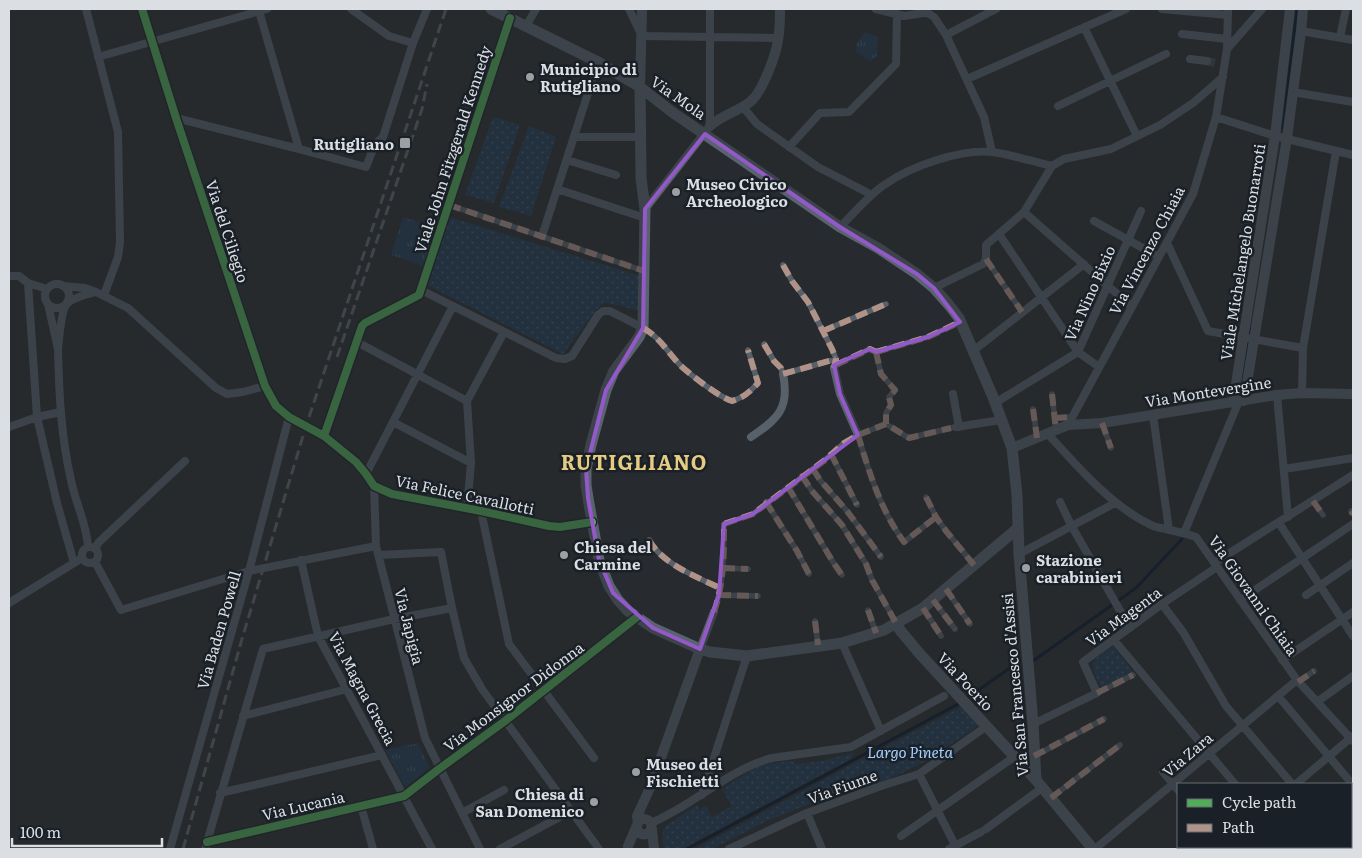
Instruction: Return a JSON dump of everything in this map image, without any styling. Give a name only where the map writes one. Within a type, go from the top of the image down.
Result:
[{"type":"main road","name":"Via Mola","points":[[491,9],[598,62],[640,88],[672,112],[707,130],[840,227],[878,248],[917,274],[934,288],[949,305],[960,322],[973,351]]},
{"type":"main road","points":[[640,88],[641,178],[645,214],[643,328],[639,337],[614,371],[606,390],[586,469],[586,485],[600,560],[608,586],[618,600],[628,611],[653,628],[710,652],[747,656],[842,643],[876,633],[923,608],[1018,528]]},
{"type":"main road","name":"Via San Francesco d'Assisi","points":[[973,351],[1012,448],[1034,756],[1039,784],[1094,849]]},
{"type":"main road","name":"Via Poerio","points":[[896,623],[919,652],[1039,784]]},
{"type":"street","points":[[86,9],[118,132],[120,242],[118,257],[104,295]]},
{"type":"street","name":"Via del Ciliegio","points":[[142,9],[265,386],[276,406],[289,417],[324,436]]},
{"type":"street","points":[[98,57],[268,9]]},
{"type":"street","points":[[352,9],[389,36],[414,43]]},
{"type":"street","points":[[176,118],[366,167],[375,144],[383,137],[427,9]]},
{"type":"street","points":[[526,26],[536,9]]},
{"type":"street","points":[[629,9],[642,36]]},
{"type":"street","points":[[640,88],[642,9]]},
{"type":"street","points":[[707,130],[710,9]]},
{"type":"street","points":[[557,189],[645,214],[707,130],[724,116],[743,107],[756,96],[774,54],[778,38],[780,9]]},
{"type":"street","points":[[876,9],[902,13],[923,11],[934,17],[946,35],[984,117],[992,152]]},
{"type":"street","points":[[946,35],[996,9]]},
{"type":"street","points":[[967,79],[1126,9]]},
{"type":"street","points":[[1162,9],[1228,12]]},
{"type":"street","points":[[1227,49],[1262,9]]},
{"type":"street","name":"Viale Michelangelo Buonarroti","points":[[1238,402],[1275,136],[1290,9]]},
{"type":"street","points":[[1248,338],[1287,138],[1303,9]]},
{"type":"street","points":[[1340,37],[1346,9]]},
{"type":"street","points":[[259,11],[299,149]]},
{"type":"street","name":"Via Vincenzo Chiaia","points":[[1070,421],[1193,194],[1216,117],[1223,77],[1220,64],[1227,49],[1228,12]]},
{"type":"street","points":[[789,147],[820,113],[849,112],[896,64],[902,13]]},
{"type":"street","name":"Viale John Fitzgerald Kennedy","points":[[421,290],[510,18]]},
{"type":"street","points":[[1084,27],[1137,136]]},
{"type":"street","points":[[1301,31],[1353,40]]},
{"type":"street","points":[[1182,34],[1227,39]]},
{"type":"street","points":[[642,36],[778,38]]},
{"type":"street","points":[[1058,106],[1166,54]]},
{"type":"street","points":[[1190,59],[1207,61]]},
{"type":"street","points":[[542,236],[598,62]]},
{"type":"street","points":[[934,288],[983,264],[986,259],[986,245],[1024,212],[1052,166],[1064,159],[1111,148],[1160,125],[1193,103],[1223,77]]},
{"type":"street","points":[[1293,92],[1353,102]]},
{"type":"street","points":[[743,107],[757,124],[818,167],[872,195]]},
{"type":"street","points":[[1216,117],[1275,136],[1353,155]]},
{"type":"street","points":[[574,137],[641,137]]},
{"type":"street","points":[[1302,393],[1303,348],[1336,151]]},
{"type":"street","points":[[840,227],[885,184],[903,174],[952,155],[970,152],[992,152],[1052,166]]},
{"type":"street","points":[[566,160],[616,175]]},
{"type":"street","points":[[449,205],[644,271]]},
{"type":"street","name":"Via Nino Bixio","points":[[995,403],[1078,352],[1141,211]]},
{"type":"street","points":[[1024,212],[1132,307]]},
{"type":"street","points":[[1094,221],[1159,257]]},
{"type":"street","points":[[999,234],[1078,352],[1099,367]]},
{"type":"street","points":[[1166,243],[1208,331],[1303,348]]},
{"type":"street","points":[[986,259],[1022,312]]},
{"type":"street","points":[[973,351],[1084,264]]},
{"type":"street","points":[[783,265],[792,281],[808,302],[823,331],[835,364],[840,394],[858,435],[869,471],[889,521],[904,542],[936,517]]},
{"type":"street","points":[[9,276],[18,276],[28,283],[47,289]]},
{"type":"street","points":[[28,283],[37,417],[57,503],[74,563]]},
{"type":"street","points":[[95,562],[99,555],[92,548],[71,483],[67,461],[61,412],[58,349],[45,297],[47,289],[53,284],[85,288],[104,295],[128,308],[216,388],[227,394],[265,386]]},
{"type":"street","points":[[58,349],[62,318],[69,298],[68,290],[63,286]]},
{"type":"street","points":[[324,436],[362,326],[365,322],[419,295],[421,290],[556,358],[565,359],[572,356],[598,315],[603,311],[610,311],[651,332],[681,366],[720,395],[732,401],[739,400],[758,383],[748,350]]},
{"type":"street","points":[[48,304],[55,308],[62,307],[74,299],[96,292]]},
{"type":"street","points":[[823,331],[886,304]]},
{"type":"street","points":[[366,474],[452,306]]},
{"type":"street","points":[[783,374],[835,364],[870,349],[876,352],[928,337],[960,322]]},
{"type":"street","points":[[466,509],[471,463],[467,401],[504,332]]},
{"type":"street","points":[[357,342],[467,401]]},
{"type":"street","points":[[751,437],[770,424],[779,415],[784,403],[786,388],[781,368],[774,361],[764,344]]},
{"type":"street","points":[[876,352],[881,374],[895,390],[889,397],[891,405],[886,413],[886,424]]},
{"type":"street","name":"Via Montevergine","points":[[1012,448],[1052,432],[1070,421],[1102,423],[1277,395],[1302,393],[1353,394]]},
{"type":"street","points":[[953,394],[955,428]]},
{"type":"street","points":[[1052,394],[1055,418],[1052,432]]},
{"type":"street","points":[[1277,395],[1288,517]]},
{"type":"street","points":[[1184,533],[1238,402]]},
{"type":"street","points":[[1032,409],[1037,438]]},
{"type":"street","points":[[9,427],[37,417],[61,412]]},
{"type":"street","points":[[1153,415],[1169,530]]},
{"type":"street","name":"Via Baden Powell","points":[[170,849],[249,571],[289,417]]},
{"type":"street","points":[[1055,418],[1070,421]]},
{"type":"street","points":[[886,424],[909,438],[1001,420]]},
{"type":"street","points":[[393,422],[471,463]]},
{"type":"street","points":[[1102,423],[1110,448]]},
{"type":"street","points":[[653,849],[644,827],[650,788],[719,595],[723,568],[724,524],[753,514],[844,443],[858,435],[886,424]]},
{"type":"street","name":"Via Giovanni Chiaia","points":[[1052,432],[1072,460],[1115,502],[1152,526],[1196,537],[1297,681],[1352,739]]},
{"type":"street","name":"Via Felice Cavallotti","points":[[324,436],[356,462],[374,486],[392,494],[549,526],[560,527],[592,522]]},
{"type":"street","points":[[831,454],[857,505]]},
{"type":"street","points":[[1284,469],[1353,458]]},
{"type":"street","points":[[82,558],[82,552],[98,543],[185,461]]},
{"type":"street","points":[[813,468],[881,558]]},
{"type":"street","name":"Via Magenta","points":[[1097,693],[1083,662],[1216,565],[1353,475]]},
{"type":"street","points":[[802,476],[812,491],[842,525],[866,564],[872,580],[896,623]]},
{"type":"street","name":"Via Japigia","points":[[374,486],[376,546],[424,738],[480,849]]},
{"type":"street","points":[[788,487],[842,575]]},
{"type":"street","points":[[926,497],[936,517],[974,565]]},
{"type":"street","points":[[1313,501],[1323,515]]},
{"type":"street","points":[[766,502],[809,574]]},
{"type":"street","points":[[1060,502],[1071,525],[1130,628]]},
{"type":"street","points":[[1019,554],[1115,502]]},
{"type":"street","points":[[481,511],[509,644],[594,758]]},
{"type":"street","points":[[1279,523],[1353,636]]},
{"type":"street","points":[[1240,600],[1353,524]]},
{"type":"street","points":[[649,540],[653,549],[680,568],[720,588]]},
{"type":"street","points":[[95,562],[122,610],[249,571],[376,546]]},
{"type":"street","points":[[379,556],[441,552],[464,658],[482,690],[599,849]]},
{"type":"street","points":[[9,603],[82,558]]},
{"type":"street","points":[[82,558],[88,563],[95,562]]},
{"type":"street","name":"Via Magna Grecia","points":[[301,560],[318,636],[432,849]]},
{"type":"street","points":[[1306,595],[1353,563]]},
{"type":"street","points":[[723,568],[748,569]]},
{"type":"street","points":[[946,589],[970,624]]},
{"type":"street","points":[[719,595],[758,596]]},
{"type":"street","points":[[933,600],[955,628]]},
{"type":"street","points":[[1162,604],[1183,632],[1226,706],[1291,783]]},
{"type":"street","points":[[216,849],[206,846],[263,649],[394,619],[452,608]]},
{"type":"street","points":[[923,608],[941,636]]},
{"type":"street","points":[[868,610],[876,633]]},
{"type":"street","points":[[1282,660],[1353,612]]},
{"type":"street","name":"Via Monsignor Didonna","points":[[404,796],[544,692],[637,617]]},
{"type":"street","points":[[815,621],[818,645]]},
{"type":"street","points":[[1114,640],[1137,673],[1234,783]]},
{"type":"street","points":[[842,643],[881,730]]},
{"type":"street","points":[[702,795],[747,656]]},
{"type":"street","points":[[1297,681],[1314,671]]},
{"type":"street","points":[[1033,724],[1137,673]]},
{"type":"street","points":[[1317,702],[1353,676]]},
{"type":"street","name":"Via Zara","points":[[1180,783],[1209,754],[1297,681]]},
{"type":"street","points":[[243,716],[347,689]]},
{"type":"street","points":[[626,847],[644,827],[666,817],[743,769],[772,758],[851,747],[944,696]]},
{"type":"street","points":[[1278,696],[1353,784]]},
{"type":"street","points":[[1034,756],[1104,719]]},
{"type":"street","name":"Via Fiume","points":[[729,849],[807,813],[919,774],[987,726]]},
{"type":"street","points":[[1297,783],[1352,739]]},
{"type":"street","points":[[1050,798],[1120,744]]},
{"type":"street","points":[[220,793],[382,754]]},
{"type":"street","points":[[901,836],[1014,757]]},
{"type":"street","points":[[1163,772],[1176,787]]},
{"type":"street","points":[[919,774],[954,848],[983,830],[1039,784]]},
{"type":"street","name":"Via Zara","points":[[1094,849],[1176,787]]},
{"type":"street","points":[[462,813],[504,790]]},
{"type":"street","name":"Via Lucania","points":[[206,846],[404,796]]},
{"type":"street","points":[[361,806],[373,849]]},
{"type":"street","points":[[500,849],[571,811]]},
{"type":"street","points":[[807,813],[822,849]]},
{"type":"street","points":[[1220,849],[1225,848]]},
{"type":"street","points":[[1282,849],[1287,848]]},
{"type":"highlighted area","points":[[705,134],[840,227],[917,274],[934,288],[960,322],[928,337],[876,352],[870,349],[834,365],[840,394],[858,435],[753,514],[724,524],[719,595],[700,649],[653,628],[613,593],[599,560],[588,498],[586,469],[606,390],[643,328],[645,209]]},
{"type":"green space","points":[[865,32],[878,37],[877,56],[870,61],[856,52],[856,44]]},
{"type":"green space","points":[[493,117],[520,125],[494,203],[465,195]]},
{"type":"green space","points":[[529,126],[556,137],[531,216],[499,207]]},
{"type":"green space","points":[[403,217],[437,228],[424,266],[391,255]]},
{"type":"green space","points":[[449,217],[640,276],[639,311],[604,302],[563,354],[427,285]]},
{"type":"green space","points":[[1113,646],[1133,672],[1101,687],[1094,672],[1094,663],[1096,659]]},
{"type":"green space","name":"Largo Pineta","points":[[963,706],[979,725],[922,763],[888,780],[807,805],[767,821],[712,849],[696,849],[849,766]]},
{"type":"green space","points":[[418,743],[430,768],[405,787],[385,750]]},
{"type":"green space","name":"Largo Pineta","points":[[853,753],[851,759],[682,849],[664,849],[663,833],[667,825],[697,805],[700,810],[706,806],[712,817],[732,806],[722,789],[759,765],[791,761],[797,764],[822,761]]},
{"type":"waterway","points":[[1283,129],[1297,9]]},
{"type":"waterway","points":[[1239,399],[1251,329]]},
{"type":"waterway","points":[[1033,661],[1136,588],[1182,539]]},
{"type":"waterway","points":[[967,698],[1017,663]]},
{"type":"waterway","points":[[687,849],[960,703]]},
{"type":"tunnel","points":[[1207,61],[1216,63]]},
{"type":"railway","points":[[183,849],[242,639],[306,426],[446,9]]},
{"type":"railway","points":[[337,357],[422,109],[427,84]]},
{"type":"marked path","points":[[449,205],[644,271]]},
{"type":"marked path","points":[[986,259],[1022,312]]},
{"type":"marked path","points":[[783,265],[792,281],[808,302],[832,349],[836,359],[834,368]]},
{"type":"marked path","points":[[823,331],[886,304]]},
{"type":"marked path","points":[[876,352],[928,337],[960,322]]},
{"type":"marked path","points":[[643,328],[654,336],[681,366],[713,391],[732,401],[746,394],[758,383],[748,350]]},
{"type":"marked path","points":[[764,344],[774,361],[781,368],[783,374],[836,359]]},
{"type":"marked path","points":[[836,365],[870,349],[876,352]]},
{"type":"marked path","points":[[876,352],[881,374],[895,390],[889,397],[891,405],[886,413],[886,424]]},
{"type":"marked path","points":[[1052,394],[1056,430]]},
{"type":"marked path","points":[[1033,409],[1037,438]]},
{"type":"marked path","points":[[1055,418],[1072,417]]},
{"type":"marked path","points":[[1102,423],[1111,448]]},
{"type":"marked path","points":[[714,612],[722,580],[724,524],[753,514],[825,460],[844,443],[858,435],[886,424],[909,438],[951,428]]},
{"type":"marked path","points":[[858,435],[871,477],[882,504],[904,542],[936,517]]},
{"type":"marked path","points":[[831,454],[857,505]]},
{"type":"marked path","points":[[813,469],[881,557]]},
{"type":"marked path","points":[[802,476],[812,491],[842,525],[866,564],[872,580],[896,623]]},
{"type":"marked path","points":[[788,487],[842,575]]},
{"type":"marked path","points":[[926,497],[936,517],[974,565]]},
{"type":"marked path","points":[[1313,501],[1323,515]]},
{"type":"marked path","points":[[766,502],[809,574]]},
{"type":"marked path","points":[[649,540],[655,549],[671,563],[720,588]]},
{"type":"marked path","points":[[723,568],[748,569]]},
{"type":"marked path","points":[[946,589],[970,624]]},
{"type":"marked path","points":[[719,595],[758,596]]},
{"type":"marked path","points":[[933,600],[955,629]]},
{"type":"marked path","points":[[923,608],[941,636]]},
{"type":"marked path","points":[[868,610],[876,633]]},
{"type":"marked path","points":[[815,621],[818,645]]},
{"type":"marked path","points":[[1298,682],[1314,671]]},
{"type":"marked path","points":[[1097,693],[1133,675]]},
{"type":"marked path","points":[[1034,756],[1104,719]]},
{"type":"marked path","points":[[1051,798],[1120,745]]},
{"type":"cycle path","points":[[142,9],[265,386],[276,406],[289,417],[324,436],[356,462],[374,486],[392,494],[549,526],[560,527],[592,522]]},
{"type":"cycle path","points":[[324,436],[362,326],[419,295],[510,18]]},
{"type":"cycle path","points":[[207,842],[404,796],[505,721],[637,617]]},
{"type":"place","name":"Municipio di Rutigliano","points":[[530,77]]},
{"type":"place","name":"Rutigliano","points":[[405,143]]},
{"type":"place","name":"Museo Civico Archeologico","points":[[676,192]]},
{"type":"place","name":"Chiesa del Carmine","points":[[564,555]]},
{"type":"place","name":"Stazione carabinieri","points":[[1026,568]]},
{"type":"place","name":"Museo dei Fischietti","points":[[636,772]]},
{"type":"place","name":"Chiesa di San Domenico","points":[[594,802]]},
{"type":"district","name":"RUTIGLIANO","points":[[634,461]]}]
